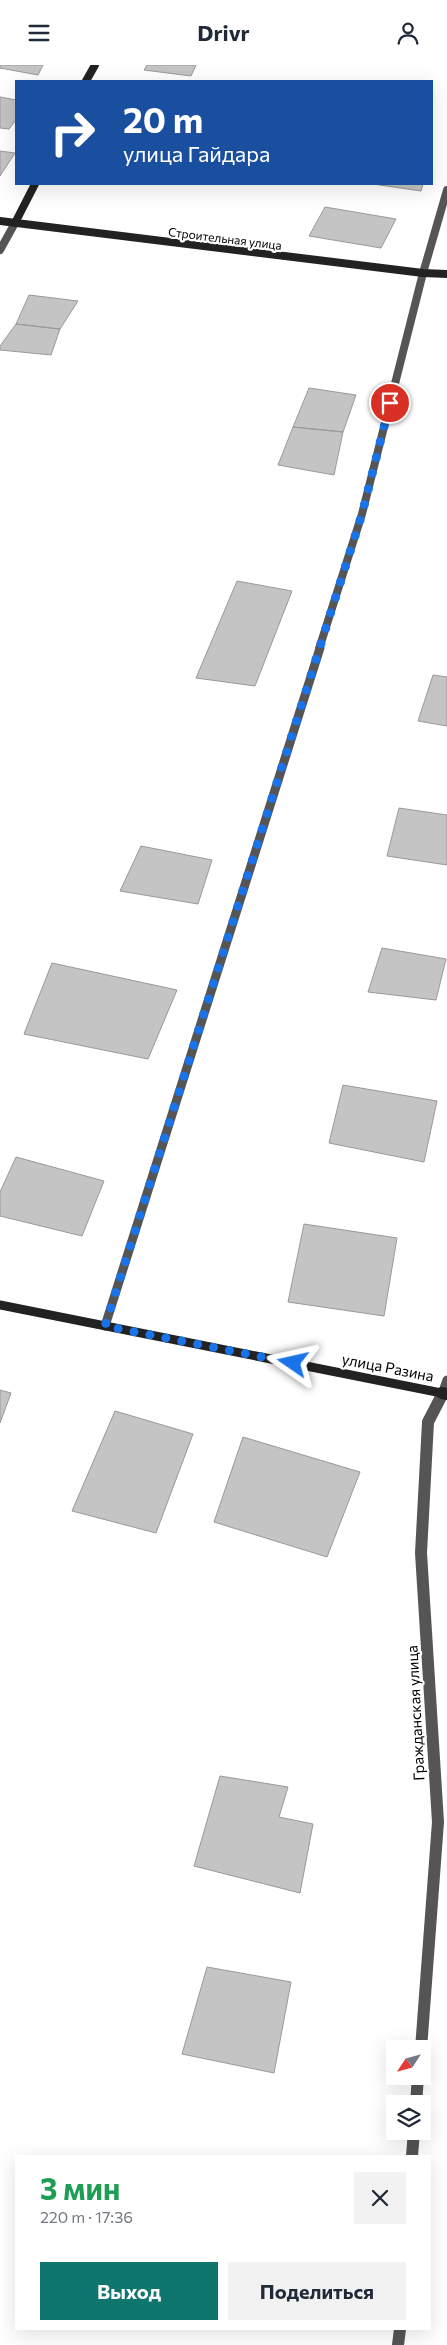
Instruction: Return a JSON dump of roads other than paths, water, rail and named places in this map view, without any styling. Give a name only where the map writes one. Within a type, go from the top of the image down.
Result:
[{"type":"main road","points":[[87,80],[95,65]]},
{"type":"main road","points":[[15,223],[34,185]]},
{"type":"main road","name":"Строительная улица","points":[[0,221],[423,273],[447,274]]},
{"type":"main road","name":"улица Разина","points":[[0,1305],[445,1393]]},
{"type":"street","points":[[105,1326],[362,514],[423,273],[447,190]]},
{"type":"street","points":[[0,250],[15,223]]},
{"type":"street","name":"Гражданская улица","points":[[421,2040],[438,1822],[421,1553],[428,1422],[445,1393],[447,1380]]},
{"type":"street","points":[[412,2155],[413,2140]]},
{"type":"street","points":[[398,2345],[400,2330]]}]
